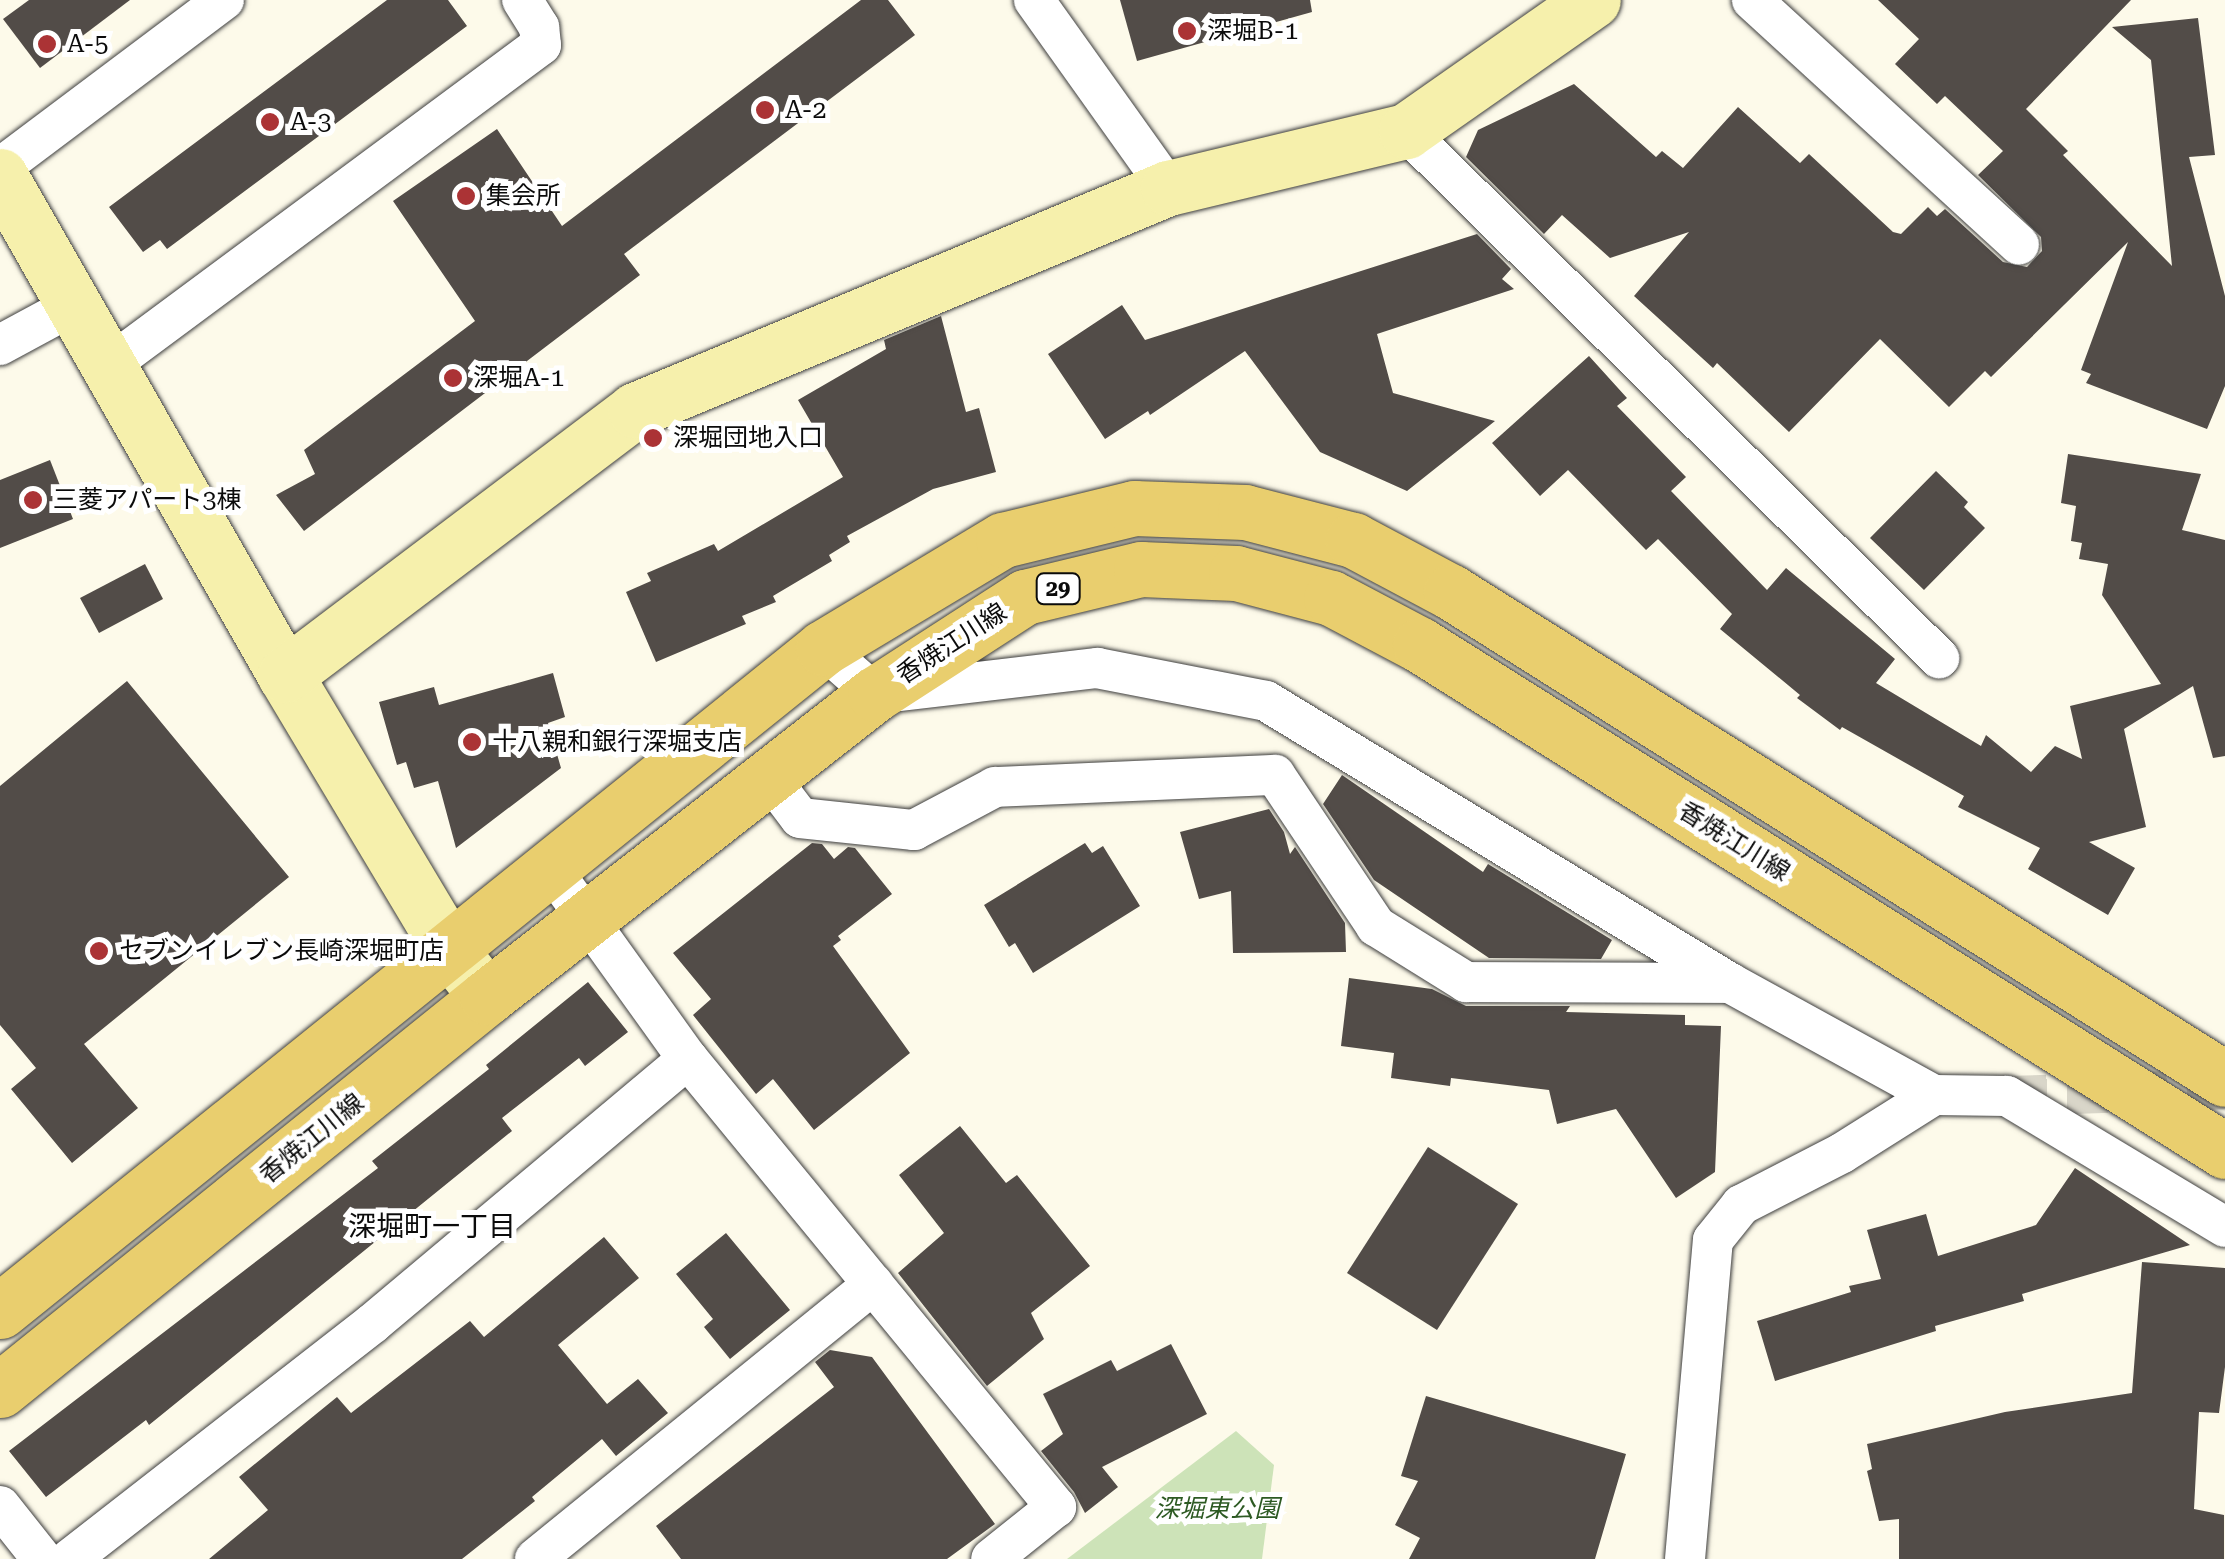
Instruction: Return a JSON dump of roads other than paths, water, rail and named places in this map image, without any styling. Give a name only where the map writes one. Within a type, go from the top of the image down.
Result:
[{"type":"main road","points":[[0,1311],[823,648],[1003,540],[1134,508],[1246,512],[1353,540],[1451,592],[2225,1079]]},
{"type":"main road","name":"香焼江川線","points":[[0,1390],[487,997],[875,694],[1025,597],[1140,569],[1236,573],[1331,598],[1420,644],[2225,1151]]},
{"type":"street","points":[[0,168],[224,0]]},
{"type":"street","points":[[108,366],[541,45],[539,27],[522,0]]},
{"type":"street","points":[[1034,0],[1168,188]]},
{"type":"street","points":[[285,675],[635,410],[1168,188],[1406,130],[1593,0]]},
{"type":"street","points":[[1752,0],[2019,245]]},
{"type":"street","points":[[1406,130],[1939,658]]},
{"type":"street","points":[[0,176],[285,675],[449,949],[487,997]]},
{"type":"street","points":[[0,345],[72,306]]},
{"type":"street","points":[[823,648],[875,694],[1097,668],[1266,701],[1730,982],[1934,1095],[2007,1096],[2225,1227]]},
{"type":"street","points":[[770,777],[800,818],[914,830],[995,786],[1275,776],[1376,926],[1466,982],[1730,982]]},
{"type":"street","points":[[552,870],[688,1059],[1056,1507],[991,1559]]},
{"type":"street","points":[[70,1559],[374,1323],[688,1059]]},
{"type":"street","points":[[1685,1559],[1714,1240],[1741,1205],[1842,1152],[1934,1095]]},
{"type":"street","points":[[535,1559],[873,1284]]},
{"type":"street","points":[[0,1506],[42,1559]]},
{"type":"tunnel","points":[[2007,1096],[2225,1089]]},
{"type":"place","name":"深堀B-1","points":[[1187,31]]},
{"type":"place","name":"A-5","points":[[47,44]]},
{"type":"place","name":"A-2","points":[[765,110]]},
{"type":"place","name":"A-3","points":[[270,122]]},
{"type":"place","name":"集会所","points":[[466,196]]},
{"type":"place","name":"深堀A-1","points":[[453,378]]},
{"type":"place","name":"深堀団地入口","points":[[653,438]]},
{"type":"place","name":"三菱アパート3棟","points":[[33,500]]},
{"type":"place","name":"十八親和銀行深堀支店","points":[[472,742]]},
{"type":"place","name":"セブンイレブン長崎深堀町店","points":[[99,951]]},
{"type":"district","name":"深堀町一丁目","points":[[432,1227]]},
{"type":"park label","name":"深堀東公園","points":[[1217,1509]]}]
